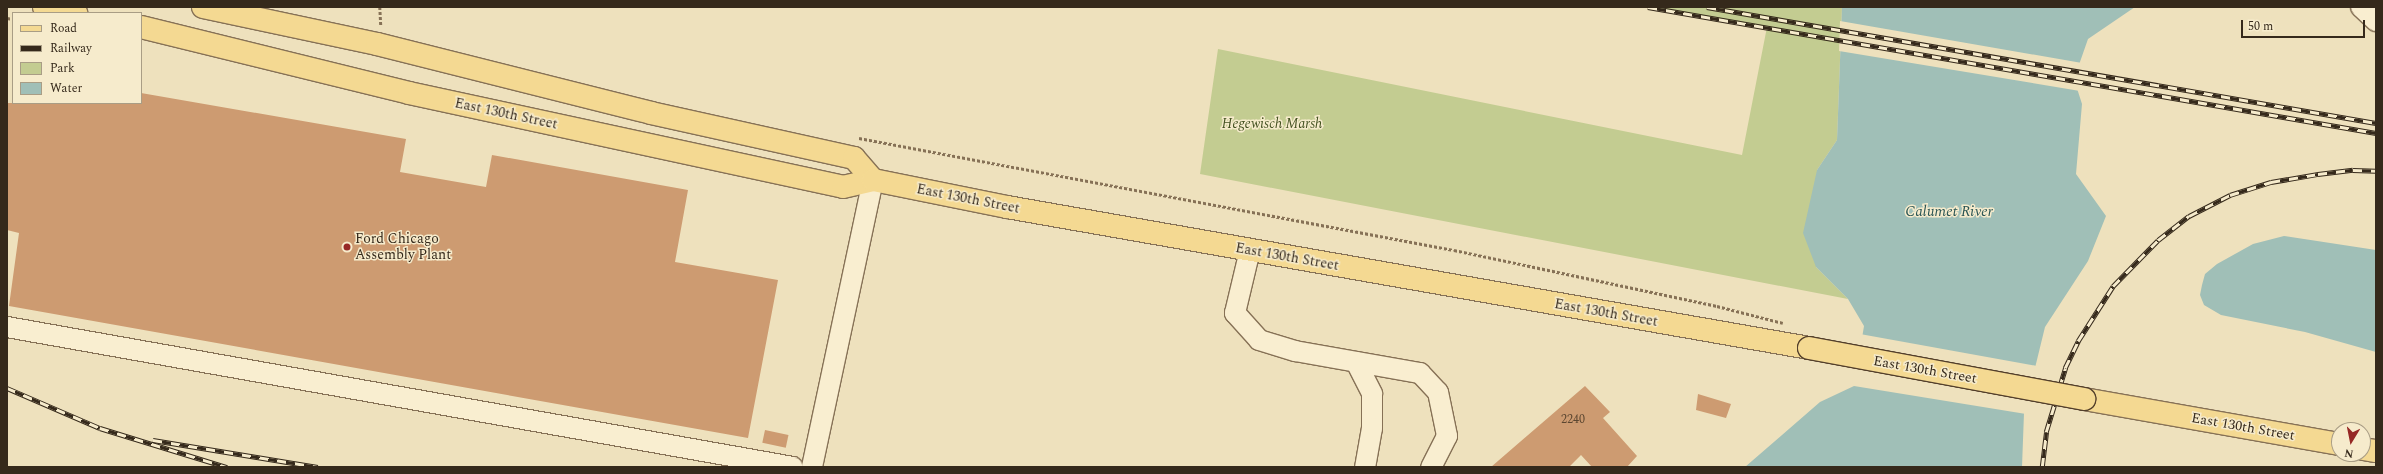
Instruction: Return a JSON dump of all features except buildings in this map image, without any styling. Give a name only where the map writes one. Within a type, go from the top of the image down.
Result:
[{"type":"main road","points":[[44,7],[71,12]]},
{"type":"main road","points":[[204,7],[377,44],[651,113],[854,158],[873,180]]},
{"type":"main road","name":"East 130th Street","points":[[142,27],[410,93],[836,186],[843,187],[873,180],[1007,207],[1809,348],[2331,443]]},
{"type":"lane","points":[[2361,7],[2376,21]]},
{"type":"lane","points":[[812,467],[873,180]]},
{"type":"lane","points":[[1250,250],[1235,313],[1259,340],[1296,351],[1420,373],[1438,392],[1447,436],[1431,467]]},
{"type":"lane","points":[[7,327],[793,467]]},
{"type":"lane","points":[[1356,362],[1372,394],[1372,428],[1365,467]]},
{"type":"path","points":[[380,7],[381,27],[389,29]]},
{"type":"path","points":[[850,137],[1454,250],[1724,308],[1777,320],[1787,325]]},
{"type":"green space","name":"Hegewisch Marsh","points":[[1643,7],[1842,7],[1837,140],[1817,170],[1816,267],[1848,299],[1200,174],[1218,49],[1742,155],[1767,27]]},
{"type":"water","name":"Calumet River","points":[[1842,7],[2135,7],[2088,39],[2074,79],[2082,104],[2076,174],[2106,216],[2088,261],[2045,327],[2024,413],[2022,467],[1745,467],[1820,402],[1854,386],[1864,326],[1848,299],[1816,267],[1803,233],[1817,170],[1837,140]]},
{"type":"water","points":[[2284,236],[2376,250],[2376,352],[2305,332],[2221,315],[2204,305],[2200,295],[2205,274],[2217,264],[2253,244]]},
{"type":"pier","points":[[1840,21],[2082,63],[2076,79],[2080,91],[1839,51]]},
{"type":"pier","points":[[1860,334],[2037,366],[2026,414],[1854,386],[1852,385]]},
{"type":"railway","points":[[1648,7],[2376,133]]},
{"type":"railway","points":[[1707,7],[2376,123]]},
{"type":"railway","points":[[2042,467],[2046,432],[2065,368],[2078,341],[2113,286],[2158,240],[2189,216],[2230,195],[2271,182],[2353,170],[2376,171]]},
{"type":"railway","points":[[7,388],[100,428],[227,467]]},
{"type":"railway","points":[[153,440],[318,467]]},
{"type":"place","name":"Ford Chicago Assembly Plant","points":[[347,247]]}]
